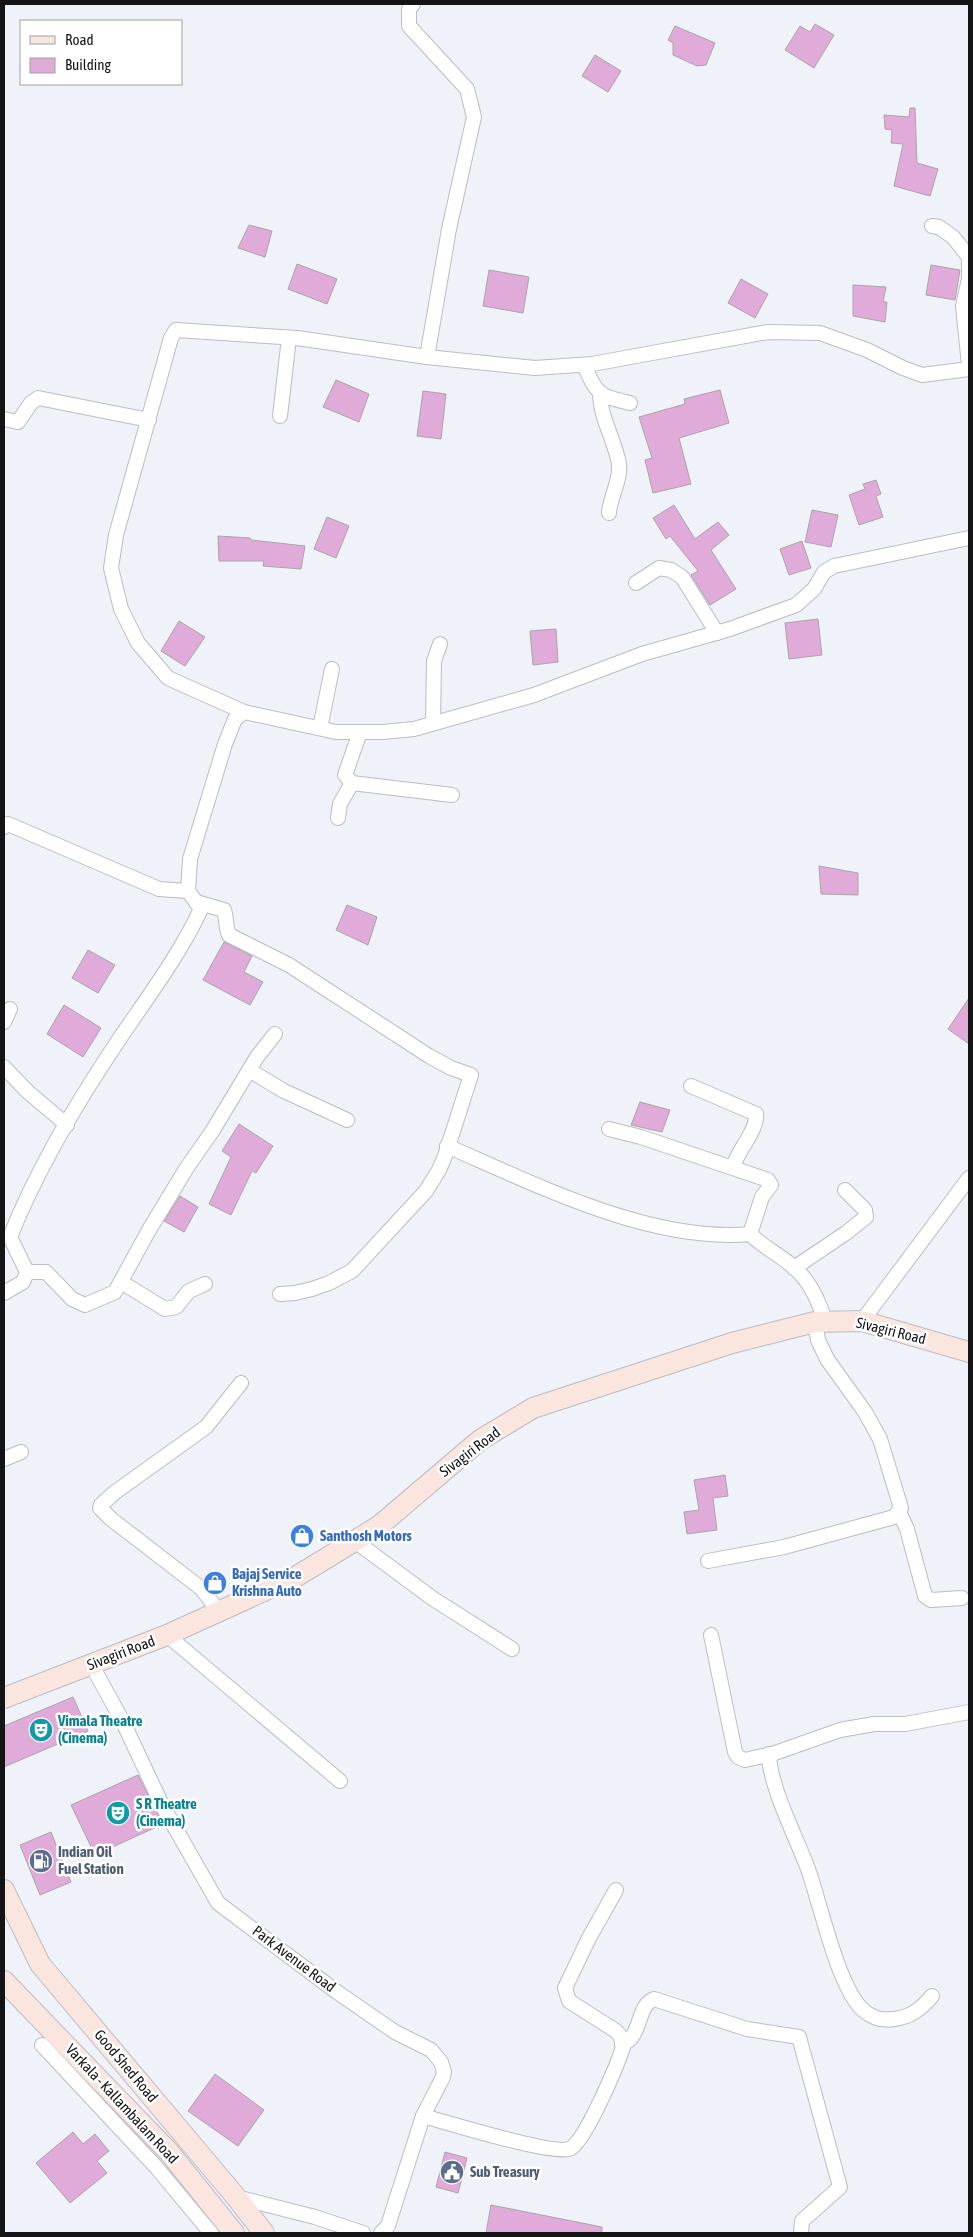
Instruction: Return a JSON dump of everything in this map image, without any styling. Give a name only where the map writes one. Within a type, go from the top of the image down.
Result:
[{"type":"main road","name":"Sivagiri Road","points":[[4,1698],[167,1635],[297,1576],[379,1526],[480,1440],[533,1408],[732,1343],[820,1321],[862,1321],[969,1352]]},
{"type":"main road","name":"Good Shed Road","points":[[4,1890],[40,1964],[236,2197],[264,2233]]},
{"type":"main road","name":"Varkala - Kallambalam Road","points":[[4,1981],[169,2152],[234,2233]]},
{"type":"street","points":[[413,4],[409,9],[409,26],[467,89],[474,117],[449,229],[427,357]]},
{"type":"street","points":[[932,226],[939,227],[953,237],[969,256],[969,279],[963,306],[969,365]]},
{"type":"street","points":[[969,369],[922,375],[867,350],[820,333],[768,332],[584,365],[535,368],[427,357],[289,338],[176,330],[170,338],[116,535],[111,568],[121,609],[138,643],[168,678],[244,712],[336,732],[360,732],[414,729],[534,695],[642,654],[717,633],[802,601],[814,589],[820,576],[834,566],[969,538]]},
{"type":"street","points":[[280,416],[289,338]]},
{"type":"street","points":[[584,365],[594,388],[600,393],[610,399],[630,403]]},
{"type":"street","points":[[600,393],[603,416],[619,464],[609,513]]},
{"type":"street","points":[[4,419],[18,422],[31,403],[38,398],[149,420]]},
{"type":"street","points":[[636,583],[658,568],[671,570],[682,577],[717,633]]},
{"type":"street","points":[[432,723],[434,661],[440,644]]},
{"type":"street","points":[[320,728],[332,669]]},
{"type":"street","points":[[27,1272],[7,1235],[67,1125],[111,1052],[190,934],[201,909],[192,897],[190,859],[207,811],[225,744],[235,719],[244,712]]},
{"type":"street","points":[[360,732],[345,775],[352,783],[452,794]]},
{"type":"street","points":[[338,818],[340,804],[352,783]]},
{"type":"street","points":[[4,827],[8,824],[159,889],[192,897],[224,910],[226,928],[229,934],[289,965],[429,1056],[451,1068],[471,1075],[439,1170],[426,1191],[352,1271],[329,1283],[312,1289],[280,1294]]},
{"type":"street","points":[[27,1272],[46,1272],[72,1299],[85,1305],[114,1292],[149,1230],[249,1070],[275,1034]]},
{"type":"street","points":[[4,1067],[28,1092],[67,1125]]},
{"type":"street","points":[[249,1070],[284,1091],[347,1120]]},
{"type":"street","points":[[691,1086],[756,1114],[757,1119],[733,1167]]},
{"type":"street","points":[[609,1129],[641,1137],[752,1173],[770,1182],[762,1197],[750,1234]]},
{"type":"street","points":[[447,1146],[552,1191],[648,1224],[667,1229],[725,1236],[750,1234],[794,1268],[819,1301],[820,1321],[818,1340],[827,1359],[865,1412],[880,1440],[900,1508],[899,1512],[907,1529],[925,1596],[931,1600],[962,1598]]},
{"type":"street","points":[[862,1321],[969,1178]]},
{"type":"street","points":[[794,1268],[866,1217],[865,1210],[845,1190]]},
{"type":"street","points":[[4,1293],[23,1282],[27,1272]]},
{"type":"street","points":[[121,1282],[165,1309],[173,1309],[189,1291],[205,1284]]},
{"type":"street","points":[[219,1612],[202,1589],[102,1512],[100,1506],[114,1493],[206,1427],[240,1383]]},
{"type":"street","points":[[4,1459],[21,1452]]},
{"type":"street","points":[[708,1561],[784,1547],[894,1517],[899,1512]]},
{"type":"street","points":[[354,1541],[432,1598],[512,1649]]},
{"type":"street","points":[[167,1635],[340,1781]]},
{"type":"street","points":[[711,1635],[736,1754],[745,1760],[769,1754],[840,1730],[874,1724],[905,1724],[969,1712]]},
{"type":"street","name":"Park Avenue Road","points":[[91,1664],[123,1722],[162,1805],[218,1903],[337,1992],[395,2032],[431,2050],[437,2056],[444,2072],[443,2078],[423,2116],[388,2226],[381,2233]]},
{"type":"street","points":[[769,1754],[769,1763],[777,1790],[808,1871],[841,1972],[862,2009],[876,2018],[887,2020],[899,2019],[916,2012],[932,1996]]},
{"type":"street","points":[[423,2116],[515,2141],[568,2150],[575,2145],[590,2120],[618,2060],[622,2044],[621,2037],[616,2031],[571,2003],[565,1991],[577,1962],[616,1890]]},
{"type":"street","points":[[622,2044],[632,2038],[647,2003],[654,1999],[747,2029],[798,2037],[840,2187],[802,2221],[801,2233]]},
{"type":"street","points":[[42,2045],[156,2167],[211,2233]]},
{"type":"street","points":[[236,2197],[315,2217],[363,2233]]},
{"type":"building","points":[[815,24],[834,35],[814,68],[785,50],[800,26],[810,32]]},
{"type":"building","points":[[675,26],[715,43],[706,65],[697,66],[673,55],[673,43],[668,40]]},
{"type":"building","points":[[595,55],[621,71],[608,92],[582,76]]},
{"type":"building","points":[[910,108],[915,108],[917,163],[938,169],[930,196],[894,186],[903,144],[891,143],[892,130],[885,129],[884,115],[909,117]]},
{"type":"building","points":[[249,225],[272,231],[265,257],[238,248]]},
{"type":"building","points":[[297,264],[337,279],[327,304],[288,289]]},
{"type":"building","points":[[931,265],[960,270],[955,300],[926,295]]},
{"type":"building","points":[[489,270],[529,277],[523,313],[483,306]]},
{"type":"building","points":[[741,279],[768,294],[755,318],[728,303]]},
{"type":"building","points":[[853,285],[886,287],[883,302],[887,302],[885,322],[853,316]]},
{"type":"building","points":[[336,380],[369,394],[359,422],[323,407]]},
{"type":"building","points":[[720,390],[729,423],[679,438],[691,484],[653,493],[645,460],[652,458],[639,417],[685,404],[684,399]]},
{"type":"building","points":[[423,391],[446,394],[441,439],[417,436]]},
{"type":"building","points":[[876,480],[881,494],[876,496],[883,517],[859,525],[849,495],[865,489],[863,484]]},
{"type":"building","points":[[674,505],[695,539],[718,522],[729,535],[711,550],[736,589],[710,605],[691,575],[698,571],[670,536],[666,539],[653,518]]},
{"type":"building","points":[[812,510],[838,515],[831,547],[805,542]]},
{"type":"building","points":[[327,517],[349,526],[336,558],[314,549]]},
{"type":"building","points":[[218,536],[250,538],[251,540],[305,546],[301,569],[263,566],[264,561],[219,561]]},
{"type":"building","points":[[802,541],[811,568],[789,575],[780,549]]},
{"type":"building","points":[[818,619],[822,655],[789,659],[785,623]]},
{"type":"building","points":[[179,621],[205,637],[185,666],[161,651]]},
{"type":"building","points":[[556,629],[558,662],[533,665],[530,631]]},
{"type":"building","points":[[819,866],[858,873],[858,895],[821,894]]},
{"type":"building","points":[[347,905],[377,917],[368,945],[336,930]]},
{"type":"building","points":[[224,942],[252,956],[244,972],[263,982],[250,1005],[203,980]]},
{"type":"building","points":[[88,950],[115,965],[98,993],[72,978]]},
{"type":"building","points":[[969,998],[969,1044],[948,1029]]},
{"type":"building","points":[[64,1005],[101,1028],[83,1057],[47,1034]]},
{"type":"building","points":[[640,1102],[670,1110],[662,1132],[631,1125]]},
{"type":"building","points":[[239,1124],[273,1146],[256,1173],[252,1171],[231,1215],[209,1204],[231,1157],[222,1151]]},
{"type":"building","points":[[180,1196],[198,1207],[184,1232],[164,1221]]},
{"type":"building","points":[[725,1475],[728,1496],[713,1498],[717,1530],[687,1534],[684,1512],[699,1510],[694,1480]]},
{"type":"building","points":[[73,1697],[88,1731],[4,1767],[4,1726]]},
{"type":"building","points":[[138,1775],[163,1824],[95,1855],[71,1805]]},
{"type":"building","points":[[51,1832],[71,1882],[40,1895],[20,1845]]},
{"type":"building","points":[[215,2074],[264,2110],[238,2146],[188,2111]]},
{"type":"building","points":[[73,2132],[83,2144],[95,2134],[109,2151],[97,2161],[107,2173],[70,2203],[36,2163]]},
{"type":"building","name":"Sub Treasury","points":[[445,2152],[467,2158],[458,2193],[436,2187]]},
{"type":"building","points":[[491,2205],[602,2227],[602,2233],[486,2233]]},
{"type":"place","name":"Santhosh Motors","points":[[302,1536]]},
{"type":"place","name":"Bajaj Service Krishna Auto","points":[[215,1583]]},
{"type":"place","name":"Vimala Theatre (Cinema)","points":[[41,1730]]},
{"type":"place","name":"S R Theatre (Cinema)","points":[[118,1813]]},
{"type":"place","name":"Indian Oil Fuel Station","points":[[41,1861]]},
{"type":"place","name":"Sub Treasury","points":[[452,2172]]}]
